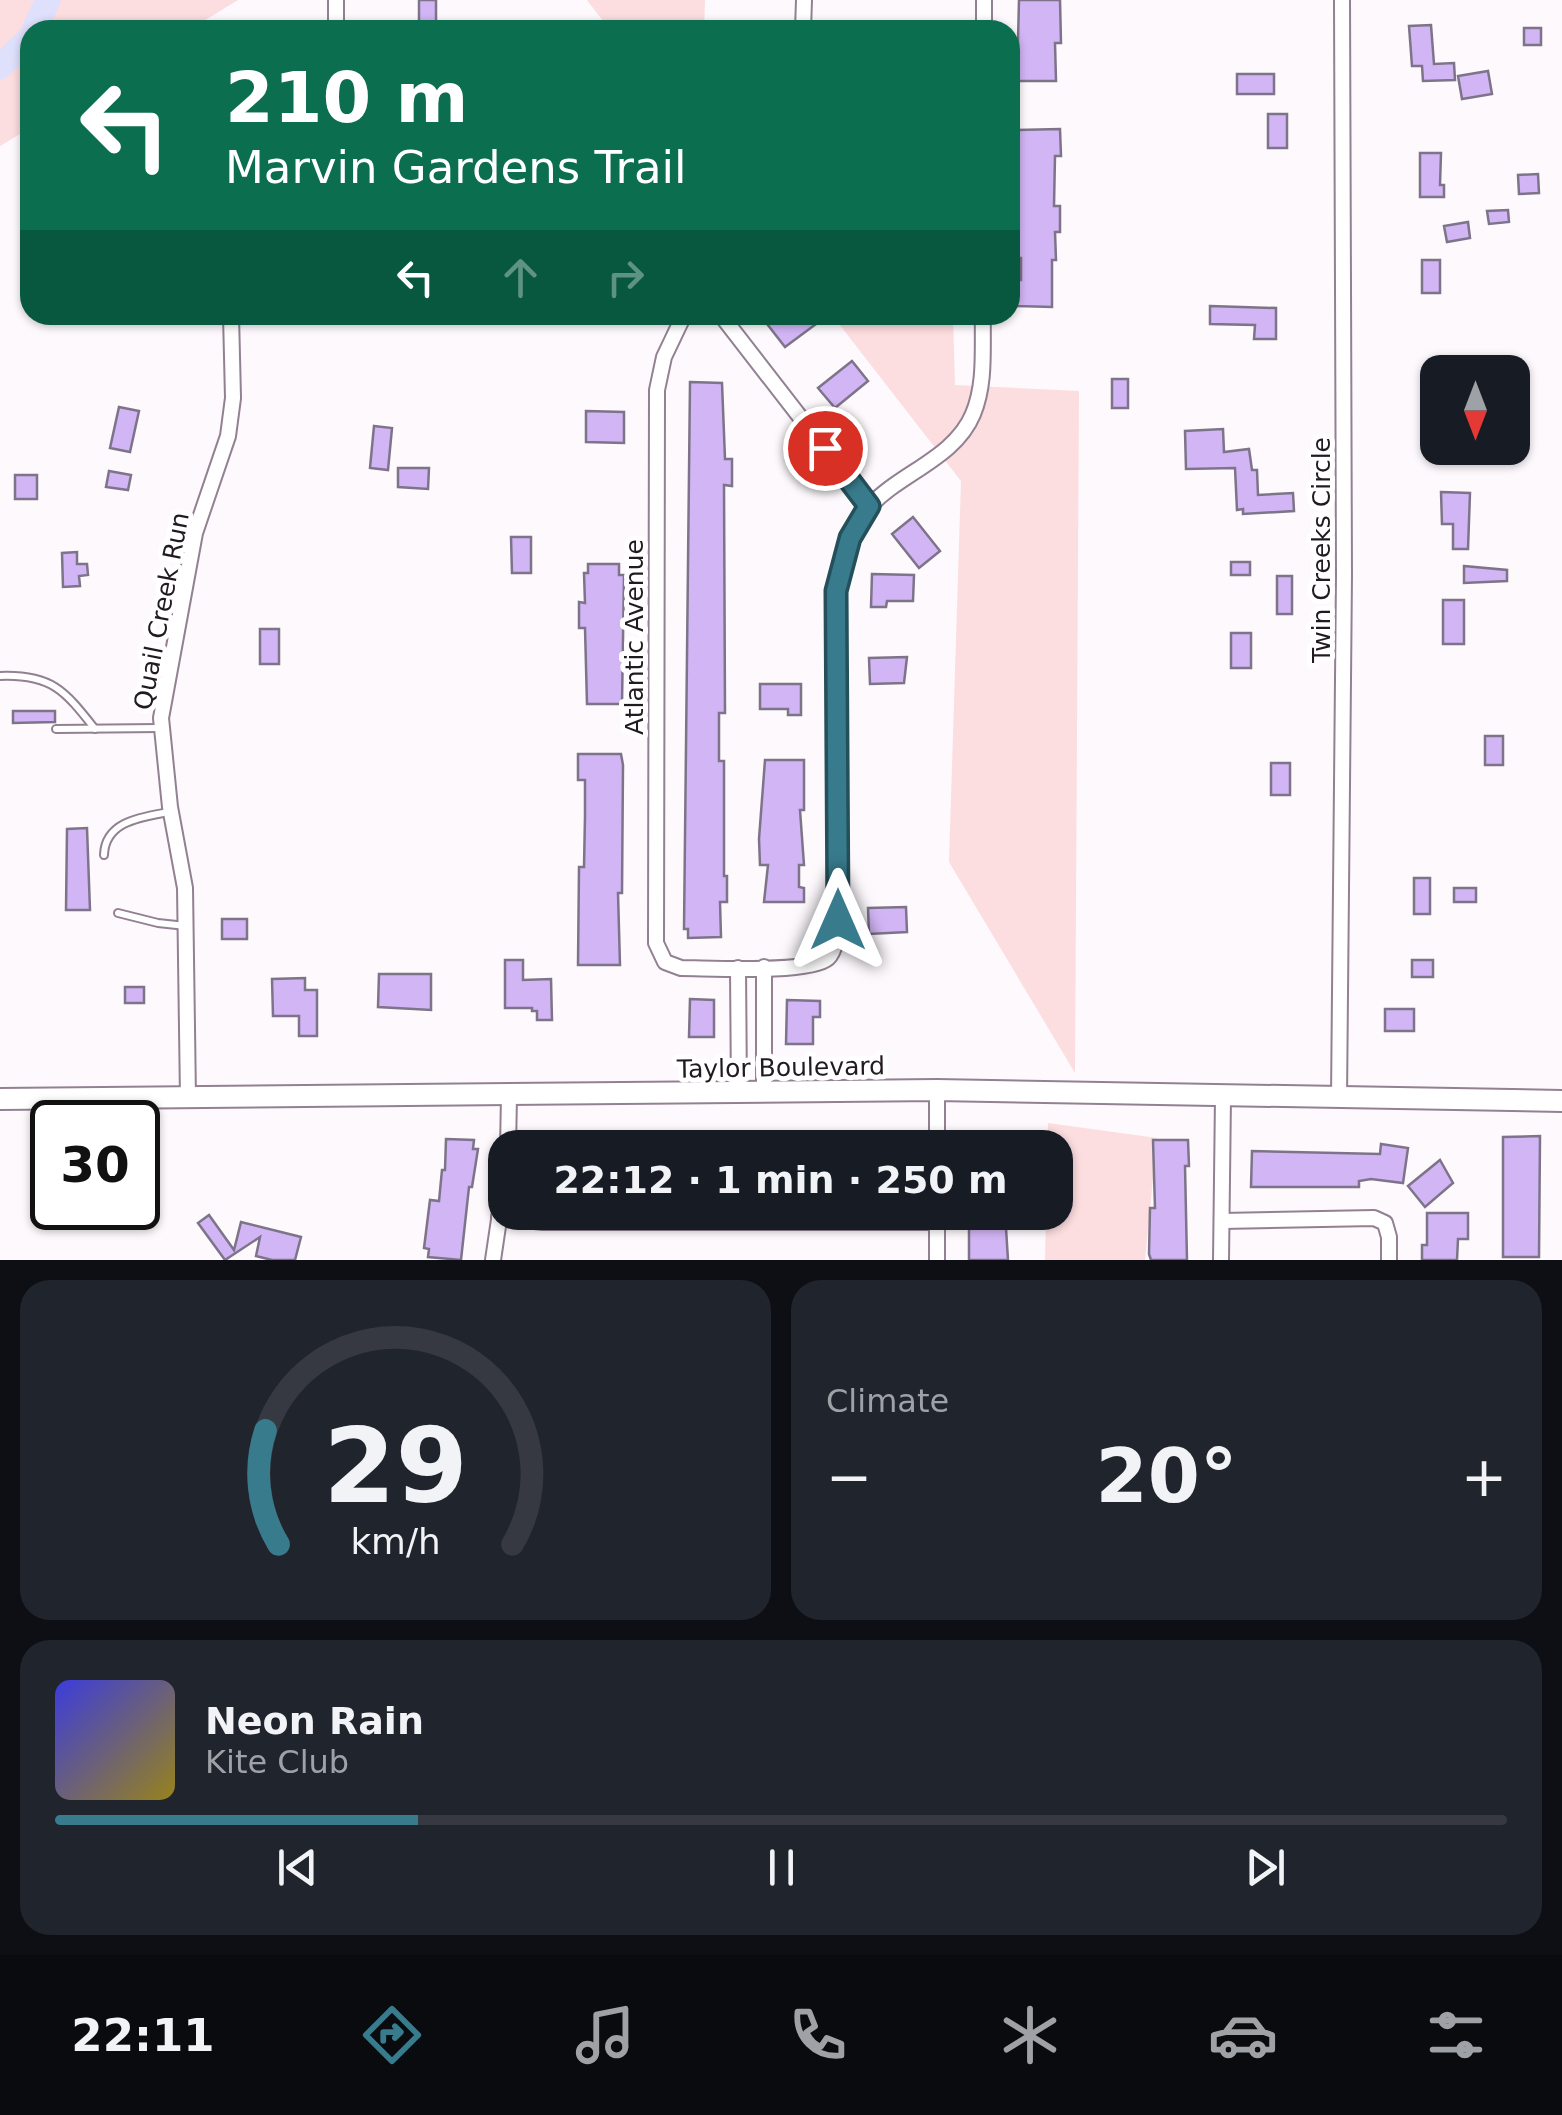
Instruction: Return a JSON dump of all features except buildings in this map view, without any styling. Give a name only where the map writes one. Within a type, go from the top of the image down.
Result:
[{"type":"street","name":"Twin Creeks Circle","points":[[1339,1100],[1344,574],[1342,0]]},
{"type":"street","name":"Quail Creek Run","points":[[188,1098],[185,888],[170,812],[161,728],[167,672],[194,533],[228,436],[234,398],[232,325]]},
{"type":"street","name":"Atlantic Avenue","points":[[679,325],[664,357],[657,390],[656,943],[666,962],[682,968],[738,968]]},
{"type":"street","points":[[729,325],[869,506]]},
{"type":"street","points":[[739,1092],[738,968],[808,968],[828,958],[834,948],[838,920],[836,591],[850,538],[869,506],[937,455],[971,418],[980,391],[982,325]]},
{"type":"street","points":[[764,968],[764,1092]]},
{"type":"street","name":"Taylor Boulevard","points":[[0,1098],[937,1090],[1562,1101]]},
{"type":"street","points":[[937,1090],[937,1130]]},
{"type":"street","points":[[508,1130],[509,1096]]},
{"type":"street","points":[[1221,1260],[1222,1097]]},
{"type":"street","points":[[1222,1221],[1374,1218],[1385,1223],[1390,1237],[1390,1260]]},
{"type":"street","points":[[493,1260],[497,1230]]},
{"type":"street","points":[[936,1260],[937,1230]]},
{"type":"lane","points":[[0,676],[40,680],[63,690],[95,730]]},
{"type":"lane","points":[[56,729],[161,728]]},
{"type":"lane","points":[[104,854],[104,843],[113,831],[140,818],[170,812]]},
{"type":"lane","points":[[118,914],[187,926]]},
{"type":"shaded area","points":[[0,0],[238,0],[205,20],[20,20],[20,134],[0,146]]},
{"type":"shaded area","points":[[587,0],[705,0],[704,20],[602,20]]},
{"type":"shaded area","points":[[840,325],[953,325],[955,385],[1079,391],[1075,1073],[949,862],[961,481]]},
{"type":"shaded area","points":[[1048,1123],[1157,1138],[1145,1260],[1045,1260],[1046,1230],[1073,1230],[1073,1130],[1048,1130]]},
{"type":"waterway","points":[[39,20],[48,0]]},
{"type":"waterway","points":[[0,67],[20,47]]},
{"type":"route","points":[[825,448],[869,506],[850,538],[836,591],[838,920]]}]
